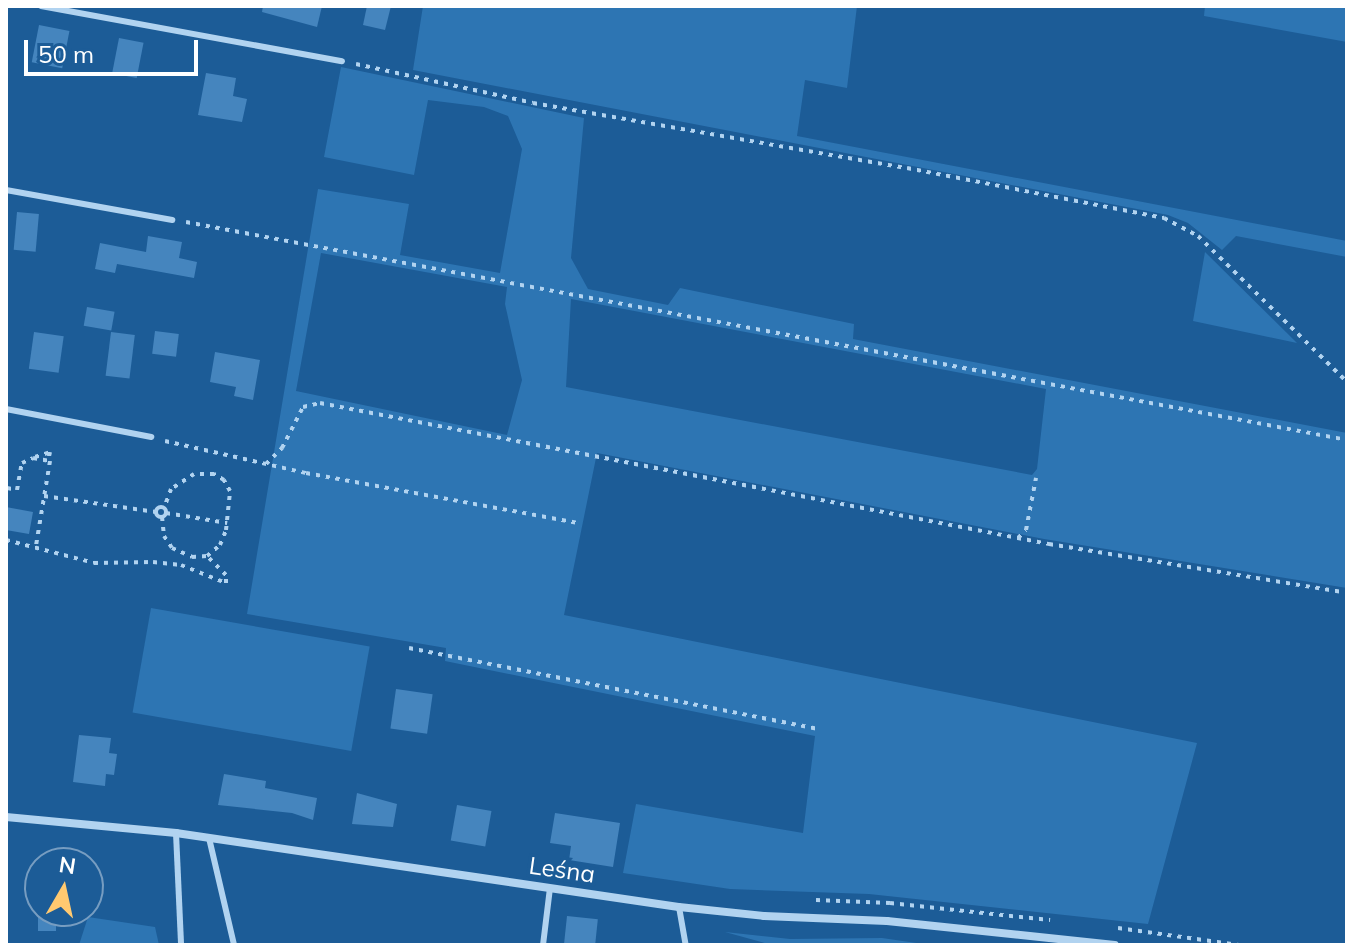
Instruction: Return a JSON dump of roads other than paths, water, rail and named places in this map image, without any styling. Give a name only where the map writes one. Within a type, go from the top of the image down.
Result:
[{"type":"street","name":"Leśna","points":[[6,817],[176,833],[679,907],[764,916],[887,921],[1115,945]]},
{"type":"lane","points":[[41,6],[342,61]]},
{"type":"lane","points":[[6,190],[172,220]]},
{"type":"lane","points":[[6,409],[151,437]]},
{"type":"lane","points":[[176,833],[181,945]]},
{"type":"lane","points":[[209,838],[234,945]]},
{"type":"lane","points":[[543,945],[550,888]]},
{"type":"lane","points":[[679,907],[686,945]]}]
